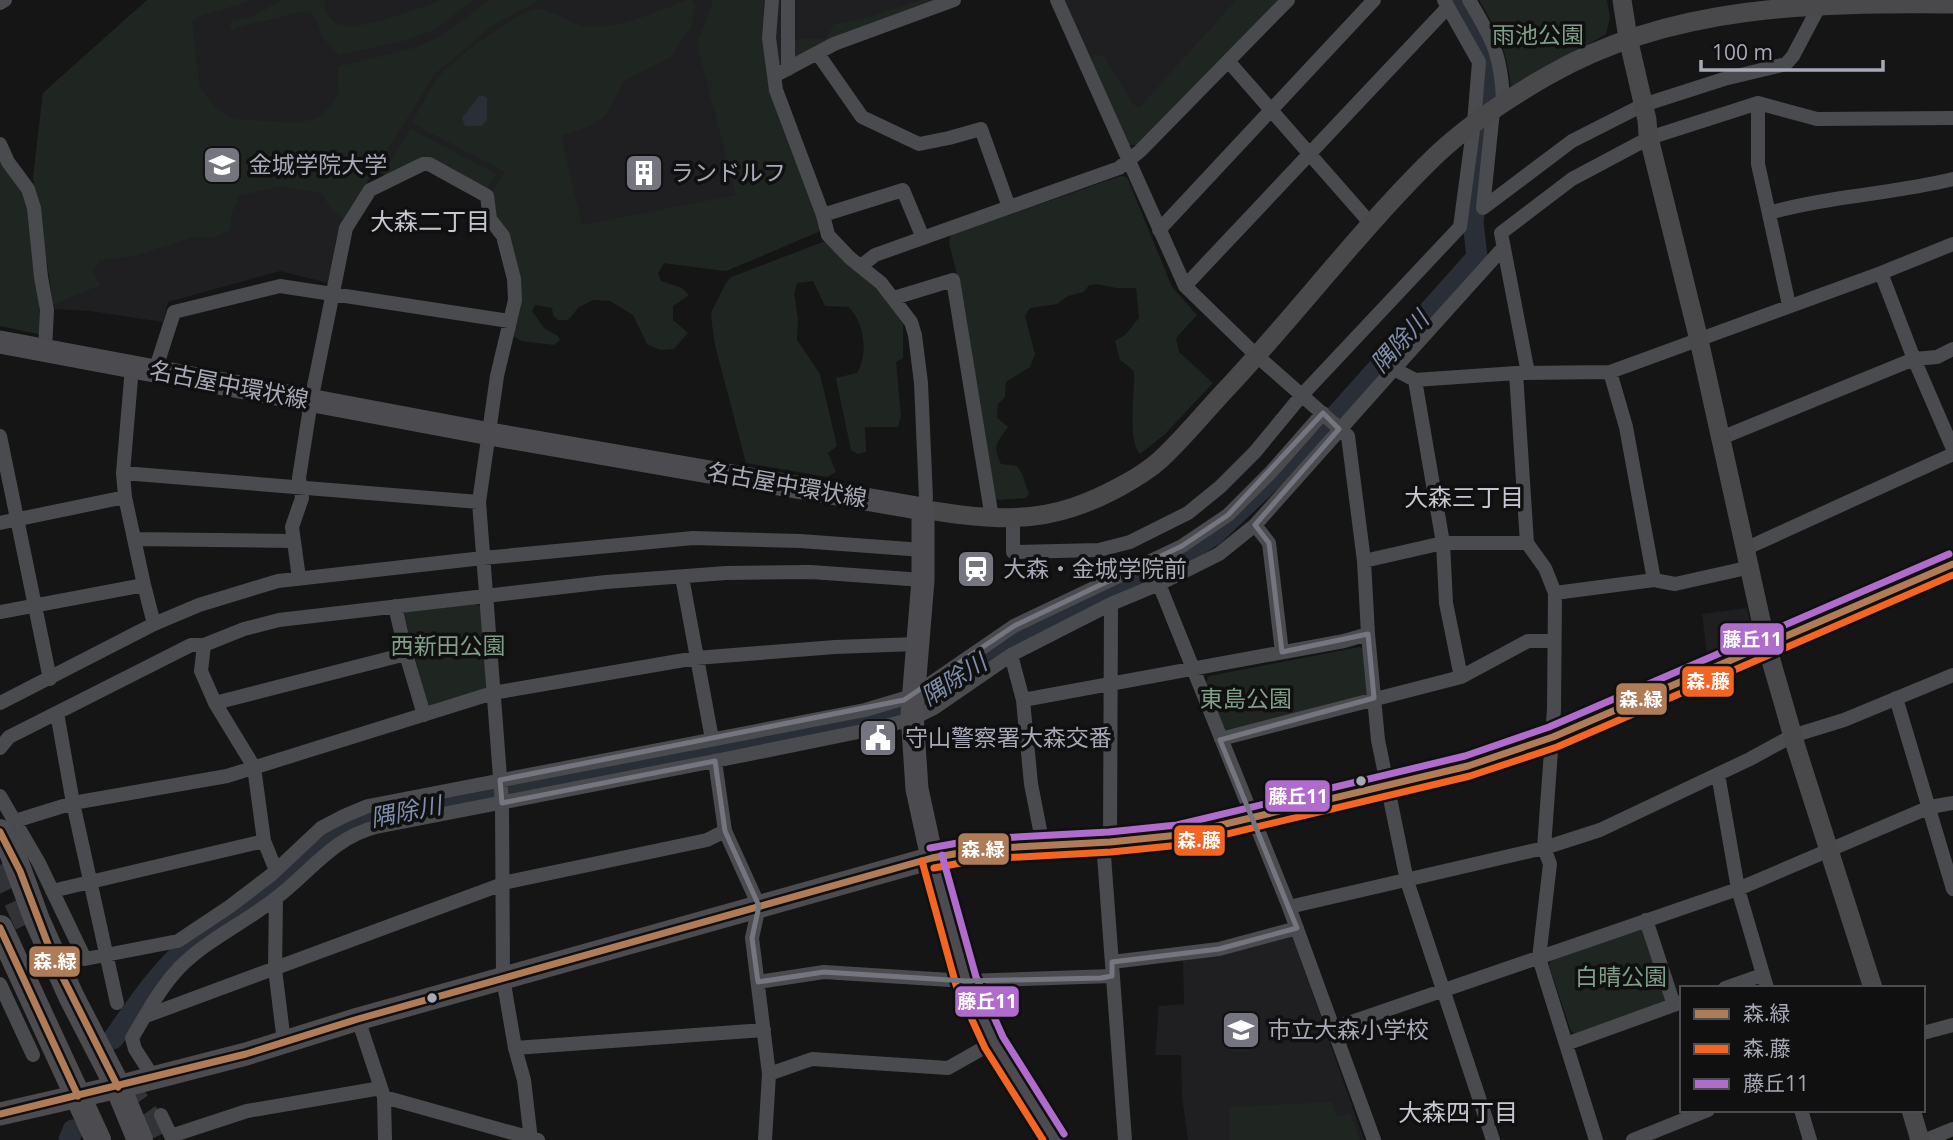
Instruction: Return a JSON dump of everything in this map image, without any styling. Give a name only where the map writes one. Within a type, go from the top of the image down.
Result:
[{"type":"highway","points":[[7,827],[12,852],[37,920],[71,996],[118,1087],[140,1140]]},
{"type":"highway","points":[[0,928],[19,997],[78,1096],[98,1140]]},
{"type":"main road","name":"名古屋中環状線","points":[[0,342],[490,434],[923,509]]},
{"type":"main road","points":[[923,509],[923,580],[912,707],[918,789],[932,858],[966,981],[994,1042],[1055,1140]]},
{"type":"main road","points":[[0,1114],[118,1087],[284,1042],[932,858],[970,850],[1179,835],[1468,766],[1553,737],[1953,564]]},
{"type":"street","points":[[0,3],[5,0]]},
{"type":"street","points":[[772,0],[769,38],[781,72]]},
{"type":"street","points":[[788,0],[778,97],[823,215],[828,235],[894,298],[911,322],[915,335],[922,396],[926,498],[923,509],[974,518],[1030,518],[1075,507],[1122,484],[1158,462],[1257,356],[1426,164],[1487,114],[1550,74],[1628,38],[1710,17],[1821,3],[1953,4]]},
{"type":"street","points":[[781,72],[834,44],[954,0]]},
{"type":"street","points":[[1057,0],[1185,286],[1257,356],[1348,436],[1364,561],[1378,740],[1406,881],[1493,1140]]},
{"type":"street","points":[[861,266],[875,255],[1119,167],[1229,62],[1288,0]]},
{"type":"street","points":[[1159,230],[1374,0]]},
{"type":"street","points":[[1013,518],[1013,552],[1100,550],[1130,542],[1188,513],[1220,487],[1255,452],[1302,395],[1460,227],[1487,114],[1502,73],[1492,39],[1469,0]]},
{"type":"street","points":[[1622,0],[1649,138],[1699,340],[1766,643],[1792,736],[1872,986]]},
{"type":"street","points":[[1185,286],[1311,154],[1446,4],[1479,62],[1487,114],[1483,208],[1572,141],[1643,105],[1724,79],[1786,64],[1821,3]]},
{"type":"street","points":[[818,54],[862,117],[919,144],[981,129],[1009,207]]},
{"type":"street","points":[[1229,62],[1371,224]]},
{"type":"street","points":[[1596,1140],[1539,958],[1550,864],[1544,848],[1553,737],[1555,593],[1545,568],[1527,543],[1522,373],[1501,233],[1572,179],[1649,138],[1758,103],[1817,119],[1953,118]]},
{"type":"street","points":[[1758,103],[1758,164],[1789,305]]},
{"type":"street","points":[[0,144],[8,162],[28,189],[34,208],[47,310],[45,350]]},
{"type":"street","points":[[161,1115],[172,1138],[247,1111],[382,1093],[533,1139],[503,978],[502,803],[478,502],[497,376],[514,300],[514,279],[503,236],[491,219],[487,196],[429,164],[423,164],[370,190],[346,228],[311,401],[299,487],[302,498],[292,527],[299,578]]},
{"type":"street","points":[[1769,213],[1799,205],[1913,189],[1953,179]]},
{"type":"street","points":[[823,215],[903,190],[923,238]]},
{"type":"street","points":[[1394,369],[1415,380],[1522,373],[1610,372],[1953,244]]},
{"type":"street","points":[[153,1077],[135,1049],[132,1038],[159,991],[187,961],[276,898],[330,850],[366,829],[878,728],[912,707],[1013,626],[1182,546],[1228,515],[1271,472],[1330,420],[1394,369],[1503,248]]},
{"type":"street","points":[[1555,593],[1654,580],[1675,584],[1749,557],[1953,452],[1881,273]]},
{"type":"street","points":[[894,298],[953,280],[992,518]]},
{"type":"street","points":[[155,371],[174,312],[280,286],[509,321]]},
{"type":"street","points":[[1721,438],[1914,359],[1937,357],[1953,349]]},
{"type":"street","points":[[132,367],[123,473],[125,497],[154,624]]},
{"type":"street","points":[[1610,372],[1626,427],[1654,580]]},
{"type":"street","points":[[1415,380],[1444,544],[1446,604],[1461,677]]},
{"type":"street","points":[[0,796],[7,827],[52,891],[82,956],[88,959],[108,956],[178,941],[229,907],[321,828],[368,806],[865,710],[904,700],[912,707],[934,708],[1011,655],[1111,604],[1219,554],[1255,525],[1330,420]]},
{"type":"street","points":[[0,436],[50,679]]},
{"type":"street","points":[[123,473],[478,502]]},
{"type":"street","points":[[0,523],[125,497]]},
{"type":"street","points":[[1255,525],[1269,543],[1282,652]]},
{"type":"street","points":[[0,703],[154,624],[199,605],[247,589],[299,578],[693,538],[800,541],[923,550]]},
{"type":"street","points":[[134,539],[293,541]]},
{"type":"street","points":[[1364,561],[1444,544],[1527,543]]},
{"type":"street","points":[[0,748],[9,737],[191,645],[204,645],[244,629],[279,621],[606,582],[771,571],[923,580]]},
{"type":"street","points":[[682,577],[712,739]]},
{"type":"street","points":[[1159,584],[1297,928],[1374,1140]]},
{"type":"street","points":[[0,612],[144,585]]},
{"type":"street","points":[[1111,604],[1107,842],[1112,969],[1125,1140]]},
{"type":"street","points":[[395,606],[424,715]]},
{"type":"street","points":[[1023,700],[1368,634]]},
{"type":"street","points":[[1221,739],[1461,677],[1528,641],[1554,641]]},
{"type":"street","points":[[7,827],[73,803],[227,776],[493,693],[696,658],[835,647],[916,644]]},
{"type":"street","points":[[204,645],[201,671],[215,702],[254,767],[264,841],[275,869]]},
{"type":"street","points":[[215,702],[406,654]]},
{"type":"street","points":[[1011,655],[1023,700],[1031,784],[1043,845]]},
{"type":"street","points":[[1289,908],[1544,848],[1600,830],[1792,736],[1844,720],[1953,676]]},
{"type":"street","points":[[1896,698],[1953,889]]},
{"type":"street","points":[[57,713],[73,803],[117,1003]]},
{"type":"street","points":[[715,761],[724,831],[759,906],[752,938],[769,1074],[765,1140]]},
{"type":"street","points":[[1718,774],[1738,890],[1764,981],[1736,986]]},
{"type":"street","points":[[1334,1028],[1738,890],[1930,807],[1953,803]]},
{"type":"street","points":[[146,1016],[502,885],[707,840],[724,831]]},
{"type":"street","points":[[52,891],[264,841]]},
{"type":"street","points":[[276,898],[275,969],[284,1042]]},
{"type":"street","points":[[1566,1044],[1678,1004],[1646,920]]},
{"type":"street","points":[[758,982],[824,972],[966,981],[1112,969],[1219,949],[1297,928]]},
{"type":"street","points":[[0,984],[19,997],[33,1055]]},
{"type":"street","points":[[358,1019],[382,1093],[385,1140]]},
{"type":"street","points":[[1925,1032],[1953,1025]]},
{"type":"street","points":[[515,1048],[764,1030]]},
{"type":"street","points":[[769,1074],[812,1059],[948,1068],[994,1042]]},
{"type":"street","points":[[1633,1140],[1703,1112]]},
{"type":"street","points":[[1802,1112],[1810,1140]]},
{"type":"street","points":[[1912,1112],[1920,1140]]},
{"type":"street","points":[[1926,1140],[1953,1129]]},
{"type":"highlighted area","points":[[1323,413],[1339,429],[1255,525],[1269,543],[1282,652],[1368,634],[1374,698],[1220,740],[1297,928],[1219,949],[1112,962],[1112,976],[1101,978],[966,981],[824,972],[758,982],[752,938],[759,906],[725,831],[715,761],[502,803],[500,780],[904,700],[1014,626],[1182,546],[1228,515]]},
{"type":"shaded area","name":"金城学院大学","points":[[147,0],[941,0],[795,61],[767,67],[818,232],[726,271],[664,263],[492,209],[432,160],[387,176],[375,171],[343,219],[328,283],[280,271],[168,302],[163,322],[90,311],[55,309],[33,178],[43,93]]},
{"type":"shaded area","points":[[1064,0],[1281,0],[1127,145]]},
{"type":"shaded area","points":[[479,96],[487,98],[487,120],[482,126],[465,126],[462,118]]},
{"type":"shaded area","points":[[1747,608],[1750,634],[1707,654],[1702,614]]},
{"type":"shaded area","name":"市立大森小学校","points":[[1285,935],[1293,938],[1364,1140],[1188,1140],[1182,1097],[1181,1055],[1155,1055],[1159,1006],[1184,1004],[1183,960]]},
{"type":"green space","points":[[147,0],[253,0],[198,17],[192,22],[200,88],[218,110],[236,119],[294,123],[316,119],[333,104],[338,91],[338,67],[414,48],[440,37],[490,0],[540,0],[493,25],[435,74],[343,219],[332,210],[321,193],[281,186],[239,196],[232,213],[230,230],[213,237],[193,237],[134,256],[100,260],[93,271],[100,285],[53,305],[33,178],[43,93]]},
{"type":"green space","points":[[281,0],[325,0],[325,12],[337,24],[353,27],[387,19],[442,0],[473,0],[436,29],[407,40],[339,55],[322,37],[311,13],[302,12],[231,29],[230,22],[254,16]]},
{"type":"green space","points":[[692,0],[695,6],[692,25],[671,57],[624,81],[606,114],[592,125],[561,136],[582,225],[736,195],[697,45],[713,0],[764,0],[762,37],[767,66],[824,225],[818,232],[726,271],[664,263],[658,273],[661,281],[682,288],[689,295],[673,306],[673,320],[688,333],[674,349],[660,350],[647,344],[633,315],[610,301],[593,300],[579,307],[568,320],[558,320],[553,315],[552,308],[535,305],[532,311],[544,328],[560,340],[554,345],[521,341],[512,335],[518,304],[494,219],[492,192],[505,172],[412,123],[431,87],[446,69],[486,36],[530,11],[540,9],[592,27],[620,24]]},
{"type":"green space","points":[[922,0],[941,0],[795,61],[792,43],[801,39],[826,39],[834,24],[866,18]]},
{"type":"green space","points":[[1236,0],[1281,0],[1137,145],[1127,145],[1091,60],[1095,55],[1104,56],[1133,104],[1139,108]]},
{"type":"green space","name":"雨池公園","points":[[1479,0],[1607,0],[1610,18],[1606,34],[1513,88],[1500,41]]},
{"type":"green space","points":[[410,129],[497,174],[487,189],[432,160],[387,176],[383,174]]},
{"type":"green space","points":[[0,158],[29,207],[42,335],[0,326]]},
{"type":"green space","points":[[1121,176],[1127,177],[1172,287],[1197,315],[1176,338],[1179,352],[1213,383],[1164,435],[1140,454],[1136,447],[1133,427],[1134,371],[1120,360],[1115,341],[1125,335],[1139,318],[1136,288],[1089,285],[1084,292],[1068,296],[1057,304],[1030,308],[1025,316],[1035,354],[1030,367],[1006,382],[1005,397],[998,404],[997,418],[1008,427],[996,448],[1001,464],[1017,466],[1029,494],[1025,498],[997,500],[992,494],[957,274],[949,243],[951,235]]},
{"type":"green space","points":[[832,241],[880,288],[903,323],[903,358],[896,362],[901,416],[898,427],[865,427],[866,452],[858,454],[851,450],[836,378],[857,373],[864,347],[861,330],[849,307],[825,306],[813,281],[797,283],[794,294],[798,318],[797,340],[820,374],[837,446],[828,453],[836,472],[827,477],[746,463],[715,345],[711,313],[731,277]]},
{"type":"green space","name":"西新田公園","points":[[477,604],[481,608],[486,686],[484,690],[431,707],[427,704],[404,614],[407,610]]},
{"type":"green space","name":"東島公園","points":[[1360,647],[1365,650],[1369,693],[1366,696],[1228,733],[1225,730],[1206,682],[1209,676]]},
{"type":"green space","name":"白晴公園","points":[[1643,927],[1668,1002],[1575,1034],[1571,1031],[1549,965],[1551,960]]},
{"type":"green space","points":[[1332,1102],[1337,1117],[1350,1113],[1360,1140],[1230,1140],[1230,1107]]},
{"type":"waterway","name":"隅除川","points":[[113,1039],[159,977],[192,943],[243,909],[314,849],[356,822],[671,758],[871,722],[920,704],[1025,634],[1138,582],[1214,535],[1311,443],[1477,257],[1473,222],[1488,91],[1485,63],[1472,27],[1454,0]]},
{"type":"waterway","name":"隅除川","points":[[69,1140],[73,1130]]},
{"type":"tunnel","points":[[0,865],[29,927]]},
{"type":"tunnel","points":[[122,1082],[151,1122],[159,1140]]},
{"type":"transit line","name":"藤丘11","points":[[930,848],[980,839],[1109,832],[1177,825],[1465,756],[1549,727],[1949,554]]},
{"type":"transit line","name":"森.緑","points":[[0,1114],[246,1054],[358,1019],[932,858],[981,849],[1110,842],[1179,835],[1468,766],[1553,737],[1953,564]]},
{"type":"transit line","name":"森.藤","points":[[934,868],[982,859],[1181,845],[1470,776],[1557,747],[1953,575]]},
{"type":"transit line","name":"森.緑","points":[[0,832],[20,871],[54,960],[118,1087]]},
{"type":"transit line","name":"藤丘11","points":[[942,855],[976,977],[1003,1037],[1064,1134]]},
{"type":"transit line","name":"森.藤","points":[[922,861],[956,985],[985,1048],[1043,1140]]},
{"type":"transit line","name":"森.緑","points":[[0,928],[78,1096]]},
{"type":"place","name":"金城学院大学","points":[[222,165]]},
{"type":"place","name":"ランドルフ","points":[[644,173]]},
{"type":"place","name":"大森・金城学院前","points":[[976,569]]},
{"type":"place","name":"守山警察署大森交番","points":[[878,738]]},
{"type":"place","name":"市立大森小学校","points":[[1241,1030]]},
{"type":"district","name":"大森二丁目","points":[[430,222]]},
{"type":"district","name":"大森三丁目","points":[[1464,498]]},
{"type":"district","name":"大森四丁目","points":[[1458,1113]]}]
